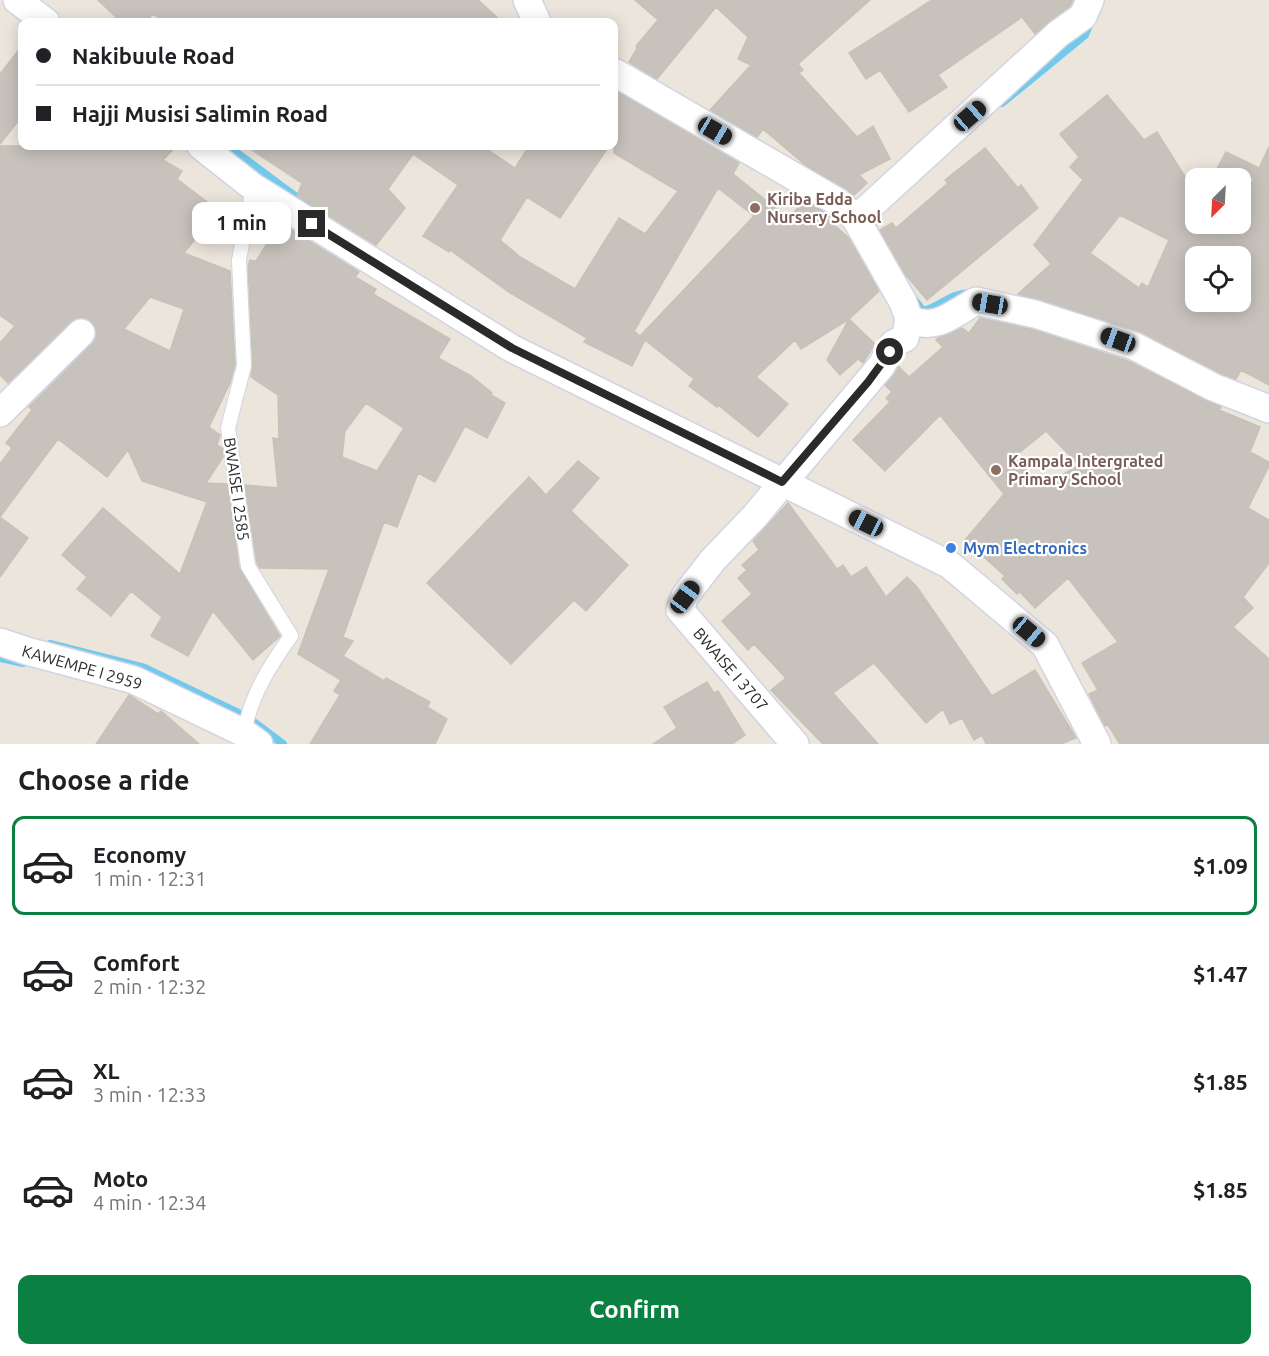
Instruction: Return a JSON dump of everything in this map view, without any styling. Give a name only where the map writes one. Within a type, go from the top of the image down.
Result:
[{"type":"street","points":[[18,0],[41,18]]},
{"type":"street","points":[[527,0],[535,18]]},
{"type":"street","points":[[856,219],[1058,34],[1083,16],[1090,0]]},
{"type":"street","points":[[618,74],[838,202],[856,219],[903,302],[909,319],[904,338],[893,344],[882,365],[782,482]]},
{"type":"street","points":[[206,150],[253,187],[512,348],[950,565],[1045,645],[1097,744]]},
{"type":"street","points":[[909,319],[920,325],[932,325],[976,302],[1035,314],[1134,346],[1213,387],[1269,408]]},
{"type":"street","points":[[0,413],[81,333]]},
{"type":"street","name":"BWAISE I 3707","points":[[782,482],[755,516],[705,570],[685,597],[680,610],[795,744]]},
{"type":"street","name":"KAWEMPE I 2959","points":[[0,642],[134,680],[252,738]]},
{"type":"lane","name":"BWAISE I 2585","points":[[252,738],[247,717],[269,667],[291,636],[248,566],[228,428],[244,366],[239,260],[253,187]]},
{"type":"building","points":[[98,0],[478,0],[498,18],[160,18],[153,14],[149,18],[117,18]]},
{"type":"building","points":[[635,0],[870,0],[798,64],[803,70],[799,73],[857,137],[873,126],[890,159],[859,175],[867,183],[854,195],[804,164],[763,129],[757,137],[710,110],[751,65],[738,59],[748,37],[716,7],[657,79],[629,62],[636,46],[658,20]]},
{"type":"building","points":[[932,0],[1073,0],[1070,6],[1035,34],[1022,17],[938,75],[947,87],[909,112],[880,70],[866,79],[849,53]]},
{"type":"building","points":[[18,51],[18,121],[0,144],[0,74]]},
{"type":"building","points":[[618,92],[739,163],[733,174],[788,218],[805,201],[829,215],[827,219],[848,237],[879,291],[849,319],[801,349],[795,340],[756,377],[788,404],[758,437],[718,405],[717,407],[689,386],[694,379],[645,340],[632,366],[584,342],[587,338],[509,292],[450,250],[449,252],[423,236],[458,185],[413,154],[388,189],[405,208],[376,245],[297,196],[302,183],[252,150],[488,150],[515,168],[526,150],[606,150],[560,218],[527,197],[500,240],[520,257],[575,289],[619,218],[645,234],[678,191],[614,153],[614,150],[618,150]],"holes":[[[718,188],[754,216],[640,336],[634,331]]]},
{"type":"building","points":[[1107,95],[1144,140],[1157,132],[1185,177],[1185,234],[1251,234],[1251,184],[1254,178],[1251,178],[1251,168],[1217,168],[1226,152],[1259,168],[1269,147],[1269,385],[1241,370],[1236,379],[1220,373],[1139,331],[1018,294],[1051,264],[1034,245],[1083,180],[1070,167],[1079,157],[1060,134]],"holes":[[[1120,215],[1169,240],[1148,287],[1142,283],[1139,288],[1090,253]]]},
{"type":"building","points":[[0,146],[18,146],[18,150],[172,150],[163,160],[182,171],[177,179],[207,202],[203,207],[214,215],[184,253],[230,271],[235,365],[230,383],[209,427],[220,435],[217,445],[222,448],[223,457],[206,483],[227,484],[239,568],[280,636],[253,660],[213,611],[188,656],[151,636],[162,617],[131,591],[111,616],[77,589],[87,577],[62,555],[103,508],[180,574],[207,502],[142,481],[128,450],[107,477],[58,439],[0,517],[0,464],[12,448],[6,443],[32,410],[29,407],[92,344],[96,330],[92,322],[85,318],[76,318],[8,383],[0,375],[0,343],[15,326],[0,315]],"holes":[[[150,297],[184,309],[170,351],[124,329]]]},
{"type":"building","points":[[985,148],[1018,188],[1021,185],[1038,208],[927,300],[905,274],[880,230],[892,223],[896,228],[948,183],[945,180]]},
{"type":"building","points":[[280,223],[359,272],[355,277],[376,289],[373,294],[450,339],[438,358],[471,376],[492,393],[491,395],[505,403],[487,438],[465,426],[435,482],[418,473],[397,527],[384,522],[343,637],[353,641],[343,656],[384,681],[386,678],[430,702],[427,707],[447,719],[435,744],[310,744],[340,695],[334,691],[341,680],[298,654],[329,569],[260,568],[257,563],[245,485],[278,488],[273,438],[279,439],[278,395],[251,377],[253,366],[248,266],[250,260],[256,261]],"holes":[[[366,403],[404,428],[377,471],[342,457],[345,431]]]},
{"type":"building","points":[[980,318],[1031,329],[1128,361],[1221,407],[1219,410],[1260,427],[1250,452],[1269,462],[1269,466],[1248,508],[1269,520],[1269,563],[1243,597],[1253,608],[1233,627],[1269,659],[1269,744],[1120,744],[1108,725],[1105,726],[1089,694],[1098,690],[1082,663],[1118,642],[1068,578],[1035,608],[1020,592],[1017,594],[1002,579],[1005,576],[965,540],[1004,494],[940,415],[885,471],[853,440],[890,402],[886,398],[892,392],[885,385],[899,367],[909,377],[943,347],[936,340],[938,338],[962,328],[969,333]],"holes":[[[1046,431],[1079,465],[1042,487],[1014,457]]]},
{"type":"building","points":[[849,319],[875,344],[863,363],[858,359],[840,375],[827,360]]},
{"type":"building","points":[[578,461],[599,478],[571,511],[628,565],[586,611],[574,600],[511,664],[427,583],[529,477],[546,495]]},
{"type":"building","points":[[788,503],[837,569],[843,565],[851,577],[866,567],[886,597],[907,577],[917,587],[992,696],[1035,670],[1076,738],[1061,744],[986,744],[982,735],[974,740],[962,718],[950,724],[943,709],[926,723],[874,663],[833,693],[878,744],[823,744],[771,690],[786,678],[754,644],[748,650],[722,621],[752,594],[738,578],[747,570],[742,565],[759,550],[753,541]]},
{"type":"building","points":[[0,517],[28,538],[0,577]]},
{"type":"building","points":[[707,682],[714,693],[718,691],[745,735],[732,744],[653,744],[677,728],[664,707]]},
{"type":"building","points":[[129,695],[158,714],[161,711],[199,744],[96,744]]},
{"type":"waterway","points":[[1002,103],[1085,35],[1091,21]]},
{"type":"waterway","points":[[233,150],[325,216]]},
{"type":"waterway","points":[[912,297],[923,311],[957,295],[972,293]]},
{"type":"waterway","points":[[50,644],[145,668],[247,717],[283,744]]},
{"type":"waterway","points":[[0,658],[23,663]]},
{"type":"place","name":"Kiriba Edda Nursery School","points":[[755,208]]},
{"type":"place","name":"Kampala Intergrated Primary School","points":[[996,470]]},
{"type":"place","name":"Mym Electronics","points":[[951,548]]},
{"type":"route","points":[[312,224],[512,348],[782,482],[868,382],[890,352]]}]
